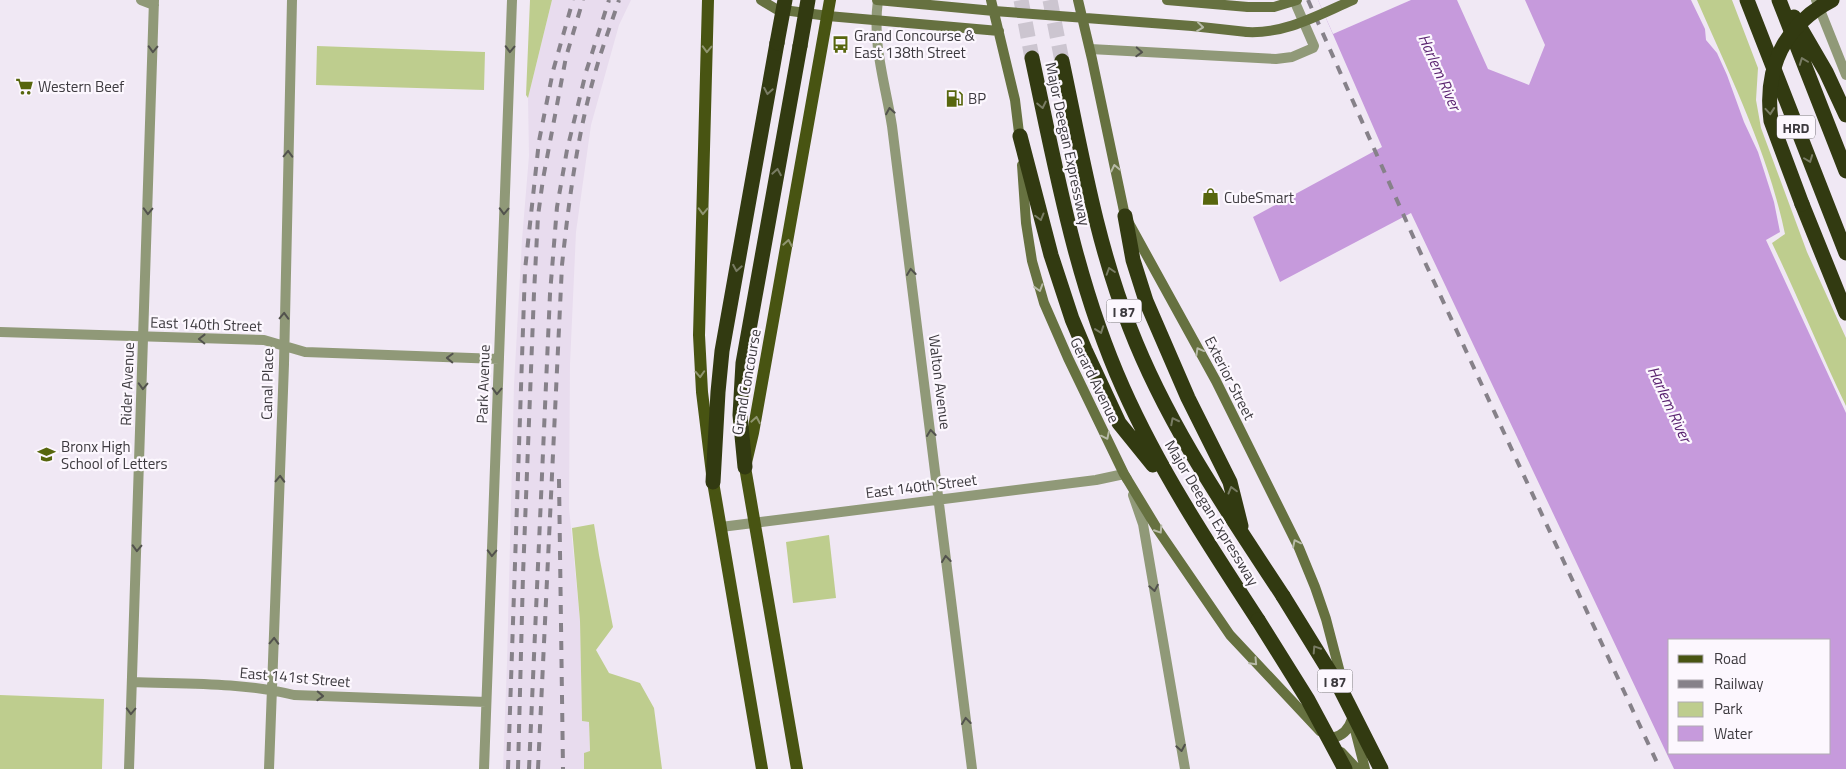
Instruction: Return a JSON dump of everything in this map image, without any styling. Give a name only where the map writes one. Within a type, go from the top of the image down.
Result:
[{"type":"highway","points":[[713,482],[722,351],[785,0]]},
{"type":"highway","points":[[745,468],[740,415],[743,363],[808,0]]},
{"type":"highway","name":"HRD","points":[[1747,0],[1846,253]]},
{"type":"highway","name":"HRD","points":[[1779,0],[1846,171]]},
{"type":"highway","points":[[1783,0],[1826,72],[1846,115]]},
{"type":"highway","points":[[1832,0],[1808,16],[1788,37],[1777,57],[1770,84],[1769,109],[1771,121],[1802,204],[1846,313]]},
{"type":"highway","name":"Major Deegan Expressway","points":[[1032,58],[1069,231],[1089,299],[1122,387],[1176,493],[1308,700],[1345,769]]},
{"type":"highway","name":"Major Deegan Expressway","points":[[1062,61],[1098,230],[1130,328],[1142,356],[1179,432],[1211,487],[1283,596],[1341,690],[1381,769]]},
{"type":"highway","points":[[1020,136],[1049,246],[1069,311],[1084,350],[1120,423],[1176,493]]},
{"type":"highway","points":[[1125,216],[1133,260],[1146,301],[1188,398],[1230,482],[1244,538]]},
{"type":"main road","name":"Grand Concourse","points":[[708,0],[699,335],[702,392],[713,482],[762,769]]},
{"type":"main road","points":[[761,0],[776,10],[875,21],[998,31]]},
{"type":"main road","name":"Grand Concourse","points":[[797,769],[745,468],[753,433],[830,0]]},
{"type":"main road","points":[[877,0],[1247,32],[1266,32],[1288,28],[1353,0]]},
{"type":"main road","name":"Gerard Avenue","points":[[991,0],[1015,100],[1029,240],[1032,260],[1044,303],[1068,358],[1124,474]]},
{"type":"main road","name":"Exterior Street","points":[[1078,0],[1125,216],[1216,382],[1307,568],[1326,619],[1365,769]]},
{"type":"main road","points":[[1167,0],[1248,7],[1274,7],[1296,0]]},
{"type":"main road","points":[[1124,474],[1158,530],[1230,635],[1357,769]]},
{"type":"main road","points":[[1324,735],[1332,738],[1338,737],[1349,727],[1352,718]]},
{"type":"street","points":[[141,0],[154,3]]},
{"type":"street","name":"Canal Place","points":[[269,769],[284,364],[292,0]]},
{"type":"street","name":"Park Avenue","points":[[484,769],[512,0]]},
{"type":"street","name":"Walton Avenue","points":[[877,0],[875,21],[878,56],[892,126],[972,769]]},
{"type":"street","points":[[1090,49],[1260,59],[1292,58],[1314,46],[1296,0]]},
{"type":"street","points":[[1816,0],[1846,75]]},
{"type":"street","name":"Rider Avenue","points":[[129,769],[154,3]]},
{"type":"street","name":"East 140th Street","points":[[0,332],[264,340],[305,352],[498,359]]},
{"type":"street","name":"East 140th Street","points":[[721,527],[939,498],[1096,480],[1124,474]]},
{"type":"street","name":"Gerard Avenue","points":[[1124,474],[1143,524],[1185,769]]},
{"type":"street","name":"East 141st Street","points":[[132,682],[272,690],[294,695],[486,702]]},
{"type":"shaded area","points":[[552,0],[631,0],[619,25],[591,125],[576,232],[570,364],[569,508],[580,621],[582,721],[589,722],[590,752],[584,753],[584,769],[503,769],[514,385],[529,156],[528,98]]},
{"type":"green space","points":[[530,0],[552,0],[528,98],[526,95]]},
{"type":"green space","points":[[1697,0],[1732,0],[1758,68],[1756,100],[1761,128],[1807,252],[1846,338],[1846,406],[1772,243],[1785,234],[1769,174],[1735,86]]},
{"type":"green space","points":[[317,46],[485,52],[484,90],[316,85]]},
{"type":"green space","points":[[594,524],[613,627],[596,650],[609,673],[640,683],[654,708],[662,769],[584,769],[584,753],[590,751],[589,722],[582,721],[580,621],[572,528]]},
{"type":"green space","points":[[829,535],[836,598],[793,603],[786,542]]},
{"type":"green space","points":[[0,695],[104,699],[102,769],[0,769]]},
{"type":"water","name":"Harlem River","points":[[1318,0],[1457,0],[1488,69],[1529,85],[1545,45],[1525,0],[1691,0],[1705,29],[1706,40],[1717,53],[1727,75],[1744,122],[1758,152],[1774,202],[1780,232],[1766,240],[1846,413],[1846,769],[1674,769],[1411,213],[1280,282],[1253,217],[1382,147]]},
{"type":"pier","points":[[1318,0],[1411,0],[1333,34]]},
{"type":"tunnel","points":[[1021,0],[1032,58]]},
{"type":"tunnel","points":[[1050,0],[1062,61]]},
{"type":"railway","points":[[508,769],[525,270],[539,141],[553,71],[573,0]]},
{"type":"railway","points":[[518,769],[523,575],[538,216],[566,57],[583,0]]},
{"type":"railway","points":[[529,769],[550,294],[557,207],[567,150],[586,72],[609,0]]},
{"type":"railway","points":[[538,769],[562,265],[571,192],[583,120],[598,64],[619,0]]},
{"type":"railway","points":[[1308,0],[1416,243],[1660,769]]},
{"type":"railway","points":[[559,479],[563,769]]},
{"type":"place","name":"Grand Concourse & East 138th Street","points":[[840,44]]},
{"type":"place","name":"Western Beef","points":[[24,86]]},
{"type":"place","name":"BP","points":[[954,98]]},
{"type":"place","name":"CubeSmart","points":[[1210,197]]},
{"type":"place","name":"Bronx High School of Letters","points":[[47,455]]}]
